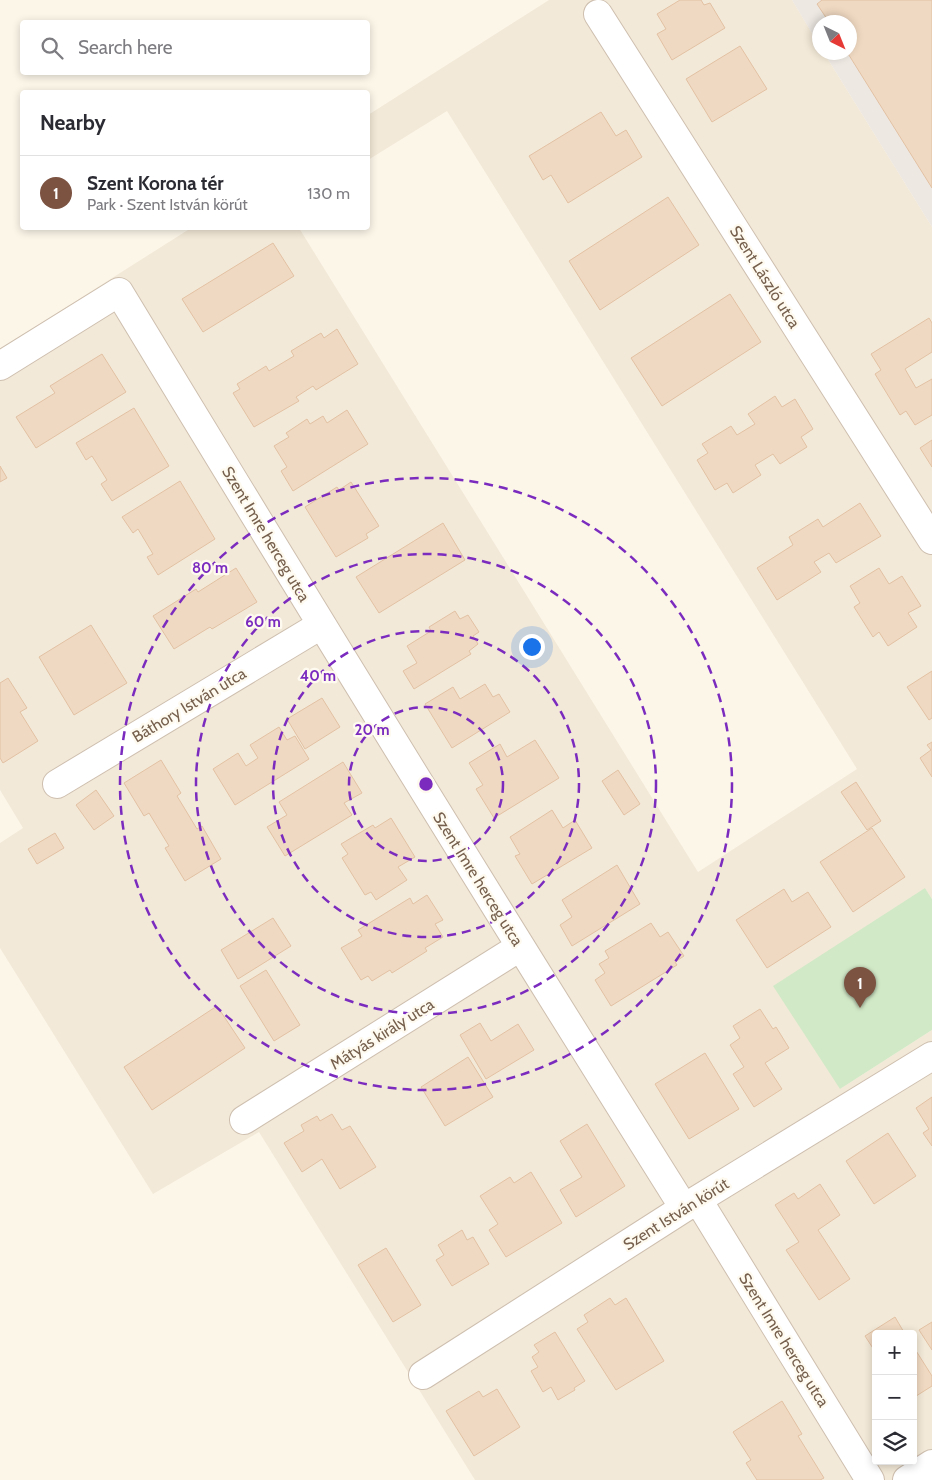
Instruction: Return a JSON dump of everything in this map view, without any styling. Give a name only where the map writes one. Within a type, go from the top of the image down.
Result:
[{"type":"street","name":"Szent László utca","points":[[598,14],[932,540]]},
{"type":"street","name":"Szent Imre herceg utca","points":[[0,366],[119,292],[321,625],[520,947],[691,1204],[870,1480]]},
{"type":"street","name":"Báthory István utca","points":[[57,784],[321,625]]},
{"type":"street","name":"Mátyás király utca","points":[[244,1120],[520,947]]},
{"type":"street","name":"Szent István körút","points":[[423,1375],[691,1204],[932,1056]]},
{"type":"street","points":[[907,1480],[932,1464]]},
{"type":"shaded area","points":[[549,0],[792,0],[812,33],[812,60],[828,60],[932,227],[932,899],[925,888],[840,1089],[932,1030],[932,1480],[475,1480],[259,1132],[153,1194],[0,948],[0,843],[23,828],[0,790],[0,349],[188,230],[300,230],[698,872],[857,769],[447,111],[370,159],[370,114]]},
{"type":"shaded area","points":[[792,0],[932,0],[932,227],[828,60],[857,60],[857,15],[812,15],[812,33]]},
{"type":"green space","points":[[925,888],[932,899],[932,1030],[840,1089],[773,986]]},
{"type":"building","points":[[680,0],[701,0],[704,5],[710,3],[725,28],[672,60],[657,34],[666,29],[657,14]]},
{"type":"building","points":[[822,0],[932,0],[932,188],[852,60],[857,60],[857,15],[824,15],[817,4]]},
{"type":"building","points":[[740,46],[767,89],[712,122],[686,79]]},
{"type":"building","points":[[601,112],[616,136],[626,130],[642,157],[568,203],[551,175],[543,180],[529,156]]},
{"type":"building","points":[[668,197],[699,245],[600,310],[569,261]]},
{"type":"building","points":[[273,243],[294,276],[203,332],[182,299]]},
{"type":"building","points":[[730,294],[761,342],[662,406],[631,358]]},
{"type":"building","points":[[929,318],[932,323],[932,352],[905,369],[916,388],[932,379],[932,415],[915,425],[906,411],[900,415],[875,374],[881,370],[871,354]]},
{"type":"building","points":[[337,329],[358,364],[316,390],[313,386],[296,397],[299,401],[254,427],[233,393],[240,389],[237,384],[266,366],[269,371],[294,356],[291,351],[321,333],[324,338]]},
{"type":"building","points":[[102,354],[126,392],[36,448],[16,417],[55,393],[50,386]]},
{"type":"building","points":[[775,396],[782,407],[795,399],[813,429],[801,437],[807,447],[780,464],[773,454],[755,465],[761,475],[733,493],[727,483],[715,490],[697,460],[708,453],[702,444],[731,426],[737,435],[755,424],[748,414]]},
{"type":"building","points":[[134,408],[169,466],[112,501],[101,484],[107,480],[92,456],[86,460],[76,443]]},
{"type":"building","points":[[347,410],[368,444],[293,491],[281,471],[287,467],[274,446],[289,437],[286,433],[307,419],[310,424],[323,416],[327,423]]},
{"type":"building","points":[[932,440],[932,467],[920,448]]},
{"type":"building","points":[[0,466],[7,478],[0,482]]},
{"type":"building","points":[[180,481],[215,539],[158,575],[147,557],[153,554],[138,529],[133,533],[122,517]]},
{"type":"building","points":[[351,482],[379,526],[366,534],[368,538],[336,557],[305,507],[337,487],[339,490]]},
{"type":"building","points":[[860,503],[881,536],[836,563],[829,553],[814,562],[821,572],[777,600],[757,568],[793,545],[789,537],[818,519],[823,527]]},
{"type":"building","points":[[443,523],[465,560],[379,613],[356,577]]},
{"type":"building","points":[[236,568],[257,602],[174,649],[153,616],[196,589],[198,592]]},
{"type":"building","points":[[879,568],[889,584],[902,576],[921,606],[908,613],[917,627],[888,646],[879,632],[873,637],[854,607],[860,603],[850,586]]},
{"type":"building","points":[[455,611],[460,619],[468,615],[479,632],[473,636],[478,644],[469,651],[471,654],[414,689],[403,671],[417,663],[407,646],[431,631],[429,627]]},
{"type":"building","points":[[91,625],[127,683],[74,715],[39,657]]},
{"type":"building","points":[[932,671],[932,718],[929,720],[907,687]]},
{"type":"building","points":[[8,678],[27,708],[20,712],[38,741],[3,763],[0,758],[0,683]]},
{"type":"building","points":[[485,684],[493,697],[499,694],[510,712],[452,748],[425,704],[453,687],[460,699]]},
{"type":"building","points":[[322,698],[340,727],[305,749],[287,719]]},
{"type":"building","points":[[279,727],[287,740],[295,736],[309,759],[235,805],[213,769],[238,753],[246,766],[258,758],[250,745]]},
{"type":"building","points":[[535,740],[559,778],[494,818],[476,789],[483,785],[469,763],[500,744],[507,757]]},
{"type":"building","points":[[932,742],[932,777],[920,758],[931,750],[927,745]]},
{"type":"building","points":[[161,760],[181,793],[177,796],[197,829],[202,826],[221,859],[185,881],[165,848],[169,846],[149,813],[144,816],[124,783]]},
{"type":"building","points":[[343,762],[362,793],[344,803],[352,815],[285,856],[267,827],[287,815],[279,802]]},
{"type":"building","points":[[618,770],[640,804],[624,815],[602,781]]},
{"type":"building","points":[[856,782],[881,821],[867,830],[841,792]]},
{"type":"building","points":[[96,790],[114,816],[94,830],[76,805]]},
{"type":"building","points":[[552,810],[563,828],[575,820],[592,848],[532,884],[515,856],[520,854],[510,837]]},
{"type":"building","points":[[391,818],[415,857],[398,867],[407,880],[376,900],[371,892],[365,895],[342,858],[348,854],[341,844],[373,825],[375,828]]},
{"type":"building","points":[[872,828],[905,877],[853,912],[820,862]]},
{"type":"building","points":[[55,833],[64,848],[37,864],[28,849]]},
{"type":"building","points":[[617,865],[640,904],[572,946],[560,925],[572,917],[562,900]]},
{"type":"building","points":[[784,889],[792,902],[808,892],[831,927],[767,968],[736,920]]},
{"type":"building","points":[[427,895],[443,920],[435,924],[443,937],[425,948],[427,951],[392,973],[390,970],[372,981],[368,976],[361,980],[341,948],[362,936],[358,930],[410,898],[413,904]]},
{"type":"building","points":[[273,918],[291,946],[238,979],[221,950]]},
{"type":"building","points":[[651,923],[660,937],[668,932],[684,956],[675,962],[677,965],[611,1006],[595,980],[605,973],[599,964],[609,958],[605,951]]},
{"type":"building","points":[[266,970],[300,1025],[274,1041],[240,986]]},
{"type":"building","points":[[217,1006],[245,1048],[152,1110],[124,1067]]},
{"type":"building","points":[[760,1009],[773,1029],[776,1027],[789,1048],[765,1063],[782,1089],[754,1107],[733,1074],[744,1067],[730,1045],[740,1038],[733,1026]]},
{"type":"building","points":[[480,1023],[491,1041],[518,1024],[534,1050],[486,1079],[460,1035]]},
{"type":"building","points":[[705,1053],[739,1109],[689,1139],[655,1084]]},
{"type":"building","points":[[468,1057],[493,1097],[445,1126],[421,1087]]},
{"type":"building","points":[[932,1097],[932,1146],[923,1133],[929,1129],[916,1108]]},
{"type":"building","points":[[332,1114],[342,1130],[350,1126],[376,1167],[340,1189],[322,1159],[302,1172],[284,1143],[304,1131],[301,1125],[317,1116],[320,1121]]},
{"type":"building","points":[[587,1124],[625,1186],[576,1217],[560,1190],[582,1177],[560,1141]]},
{"type":"building","points":[[888,1133],[916,1176],[874,1204],[846,1161]]},
{"type":"building","points":[[531,1172],[562,1223],[506,1257],[489,1230],[498,1224],[480,1196],[510,1177],[514,1183]]},
{"type":"building","points":[[820,1184],[840,1215],[818,1230],[850,1279],[819,1300],[786,1250],[799,1242],[775,1205],[794,1193],[798,1199]]},
{"type":"building","points":[[462,1230],[467,1240],[473,1237],[489,1264],[452,1286],[436,1260],[444,1255],[438,1245]]},
{"type":"building","points":[[386,1248],[421,1305],[393,1322],[358,1265]]},
{"type":"building","points":[[610,1298],[615,1305],[626,1298],[664,1361],[616,1390],[577,1329],[588,1322],[584,1315]]},
{"type":"building","points":[[895,1317],[903,1330],[874,1330]]},
{"type":"building","points":[[932,1322],[932,1350],[919,1330]]},
{"type":"building","points":[[555,1332],[585,1381],[574,1388],[575,1390],[558,1400],[551,1387],[543,1392],[531,1371],[538,1367],[532,1357],[539,1352],[534,1345]]},
{"type":"building","points":[[872,1332],[872,1347],[865,1336]]},
{"type":"building","points":[[917,1352],[932,1376],[932,1386],[917,1395]]},
{"type":"building","points":[[497,1389],[520,1427],[474,1456],[446,1411],[479,1391],[483,1397]]},
{"type":"building","points":[[782,1401],[802,1434],[798,1436],[824,1478],[820,1480],[757,1480],[746,1463],[751,1460],[733,1432]]},
{"type":"place","name":"Szent Korona tér","points":[[860,1008]]}]
